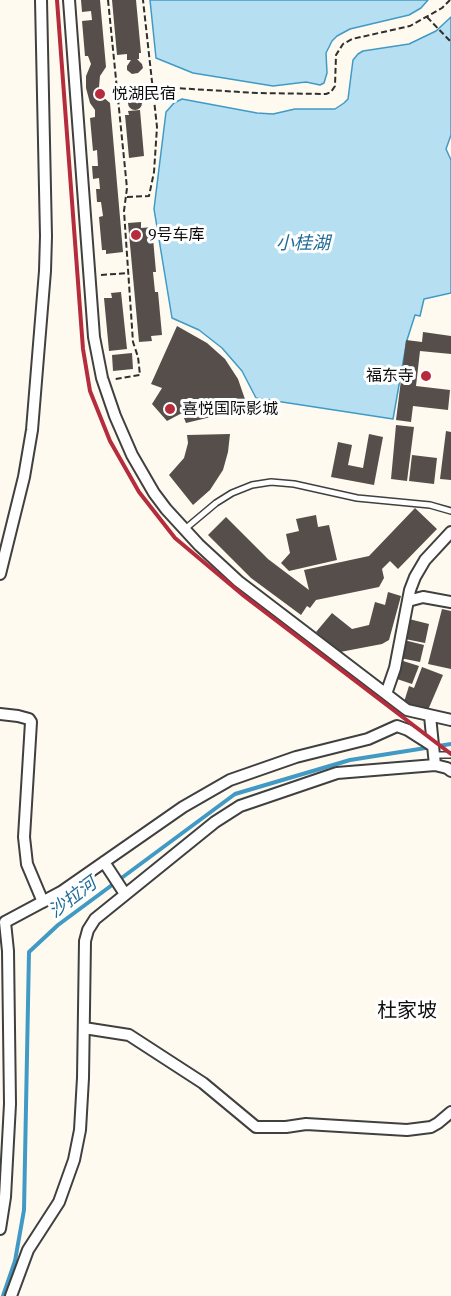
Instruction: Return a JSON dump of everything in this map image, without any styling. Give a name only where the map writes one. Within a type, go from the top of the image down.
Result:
[{"type":"street","points":[[0,574],[24,477],[32,430],[45,272],[41,0]]},
{"type":"street","points":[[69,0],[94,337],[104,382],[115,416],[143,476],[166,509],[212,558],[238,581],[407,710],[451,720]]},
{"type":"street","points":[[386,694],[395,668],[410,590],[419,568],[451,532]]},
{"type":"street","points":[[408,601],[423,597],[451,603]]},
{"type":"street","points":[[0,714],[18,716],[31,722],[24,837],[27,864],[43,903]]},
{"type":"street","points":[[430,716],[434,755]]},
{"type":"street","points":[[0,1229],[5,1197],[10,1104],[4,952],[5,922],[43,903],[106,865],[183,807],[230,780],[296,757],[368,739],[397,726],[408,730],[451,771]]},
{"type":"street","points":[[11,1296],[28,1250],[59,1202],[74,1160],[80,1130],[84,1078],[84,971],[88,930],[95,919],[124,892],[215,822],[240,806],[337,773],[434,755]]},
{"type":"street","points":[[106,865],[124,892]]},
{"type":"street","points":[[84,1028],[129,1035],[203,1083],[256,1127],[306,1124],[407,1130],[438,1124],[451,1112]]},
{"type":"lane","points":[[185,529],[232,493],[252,484],[270,482],[294,484],[357,498],[430,504],[451,511]]},
{"type":"lane","points":[[434,755],[451,755]]},
{"type":"path","points":[[104,382],[140,375],[133,342],[124,212],[127,188],[108,0]]},
{"type":"path","points":[[126,197],[149,196],[154,172],[157,127],[143,0]]},
{"type":"path","points":[[117,87],[256,93],[331,93],[335,86],[336,55],[344,44],[352,39],[410,27],[450,0]]},
{"type":"path","points":[[427,17],[451,42]]},
{"type":"path","points":[[88,276],[128,273]]},
{"type":"water","points":[[150,0],[428,0],[421,8],[409,15],[350,29],[337,36],[326,53],[327,73],[324,83],[320,85],[306,82],[273,86],[193,73],[156,58]]},
{"type":"water","name":"小桂湖","points":[[451,17],[451,135],[446,149],[451,160],[451,293],[424,299],[420,316],[415,315],[407,340],[393,419],[256,398],[242,371],[222,348],[199,330],[172,318],[154,209],[166,112],[174,103],[182,99],[257,113],[273,114],[295,109],[335,109],[348,99],[353,60],[358,54],[363,51],[409,44],[436,31]]},
{"type":"building","points":[[81,0],[100,0],[106,67],[100,76],[99,87],[102,96],[110,103],[123,252],[106,254],[106,250],[102,250],[99,217],[103,216],[101,202],[97,202],[96,189],[100,189],[99,178],[93,179],[92,166],[98,166],[97,150],[93,151],[90,118],[95,117],[95,110],[90,103],[86,88],[86,76],[91,64],[88,56],[85,56],[82,21],[92,20],[91,11],[82,12]]},
{"type":"building","points":[[112,0],[136,0],[141,53],[137,59],[143,68],[138,73],[132,74],[127,70],[131,60],[127,60],[127,54],[117,55]]},
{"type":"building","points":[[132,96],[138,96],[142,103],[138,110],[132,110],[128,106],[128,100]]},
{"type":"building","points":[[140,110],[144,156],[129,158],[125,115],[129,115],[128,111]]},
{"type":"building","points":[[141,222],[141,228],[152,227],[156,272],[153,272],[155,292],[158,292],[162,335],[151,336],[152,341],[139,342],[128,223]]},
{"type":"building","points":[[121,292],[127,349],[109,351],[104,298],[112,298],[111,293]]},
{"type":"building","points":[[177,326],[207,343],[225,359],[238,379],[248,408],[186,423],[182,413],[167,421],[152,404],[162,388],[151,384]]},
{"type":"building","points":[[423,332],[451,336],[451,354],[420,351],[416,386],[450,390],[448,410],[413,406],[411,422],[396,420],[406,340],[422,342]]},
{"type":"building","points":[[132,353],[133,369],[113,371],[112,355]]},
{"type":"building","points":[[396,425],[414,427],[407,481],[391,479]]},
{"type":"building","points":[[446,431],[451,432],[451,480],[440,479]]},
{"type":"building","points":[[230,434],[223,470],[210,490],[193,505],[169,475],[184,458],[188,443],[187,435]]},
{"type":"building","points":[[369,434],[383,437],[374,485],[331,477],[338,442],[352,445],[348,465],[363,468]]},
{"type":"building","points":[[412,455],[437,458],[434,484],[409,481]]},
{"type":"building","points":[[415,508],[437,529],[398,569],[390,561],[382,569],[384,578],[379,587],[316,600],[310,608],[307,606],[301,615],[251,578],[208,535],[226,517],[268,559],[309,590],[304,570],[369,556]]},
{"type":"building","points":[[316,515],[318,527],[329,525],[337,560],[289,571],[281,563],[290,553],[286,534],[299,531],[296,519]]},
{"type":"building","points":[[388,592],[401,596],[389,640],[382,644],[340,652],[316,632],[332,613],[352,629],[369,625],[375,602],[385,605]]},
{"type":"building","points":[[442,609],[451,611],[451,669],[428,664]]},
{"type":"building","points":[[409,619],[429,624],[425,643],[405,639]]},
{"type":"building","points":[[404,640],[424,645],[420,662],[400,658]]},
{"type":"building","points":[[400,660],[419,666],[412,684],[394,678]]},
{"type":"building","points":[[422,667],[443,675],[428,710],[404,702],[409,686],[414,688]]},
{"type":"waterway","name":"沙拉河","points":[[3,1296],[15,1261],[24,1210],[29,952],[58,925],[235,794],[350,760],[451,744]]},
{"type":"railway","points":[[57,0],[83,349],[90,391],[110,441],[139,492],[175,538],[244,596],[451,754]]},
{"type":"place","name":"悦湖民宿","points":[[100,94]]},
{"type":"place","name":"9号车库","points":[[136,235]]},
{"type":"place","name":"福东寺","points":[[426,376]]},
{"type":"place","name":"喜悦国际影城","points":[[170,409]]},
{"type":"district","name":"杜家坡","points":[[407,1011]]}]
